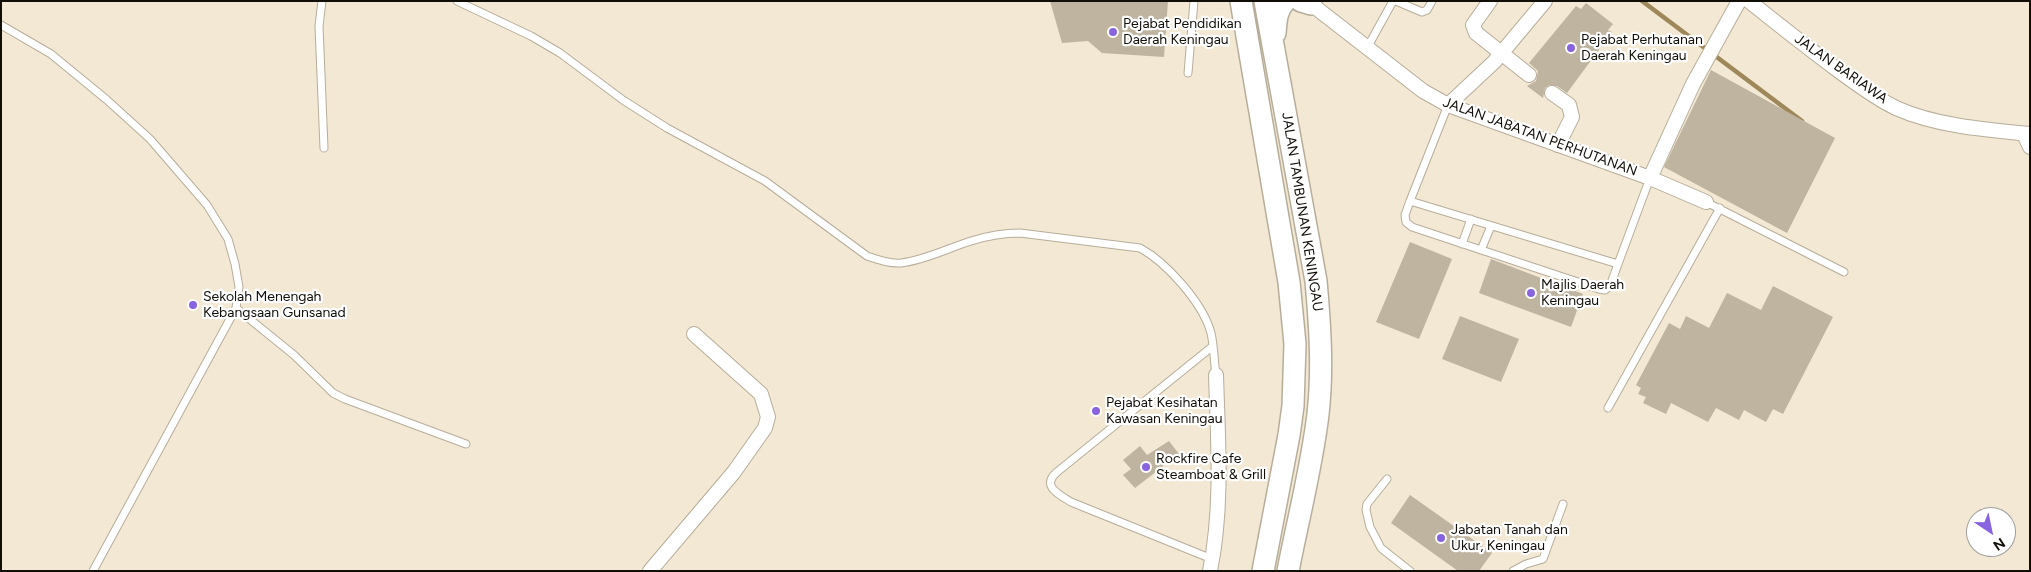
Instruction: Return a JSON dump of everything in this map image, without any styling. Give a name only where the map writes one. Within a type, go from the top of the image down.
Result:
[{"type":"main road","name":"JALAN TAMBUNAN KENINGAU","points":[[1241,1],[1289,282],[1296,344],[1294,406],[1263,571]]},
{"type":"main road","name":"JALAN TAMBUNAN KENINGAU","points":[[1265,1],[1316,280],[1320,334],[1318,414],[1288,571]]},
{"type":"main road","points":[[1274,51],[1276,20],[1279,10],[1285,1]]},
{"type":"street","points":[[1490,1],[1473,25],[1476,33],[1529,74]]},
{"type":"street","points":[[1448,105],[1501,53],[1545,1]]},
{"type":"street","points":[[1650,178],[1705,60],[1739,1]]},
{"type":"street","name":"JALAN BARIAWA","points":[[1749,1],[1808,48],[1871,94],[1897,108],[1930,119],[1979,130],[2027,134]]},
{"type":"street","name":"JALAN JABATAN PERHUTANAN","points":[[1306,2],[1423,92],[1448,105],[1650,178],[1706,202]]},
{"type":"street","points":[[1552,93],[1569,105],[1572,117],[1558,145]]},
{"type":"street","points":[[2027,134],[2030,148]]},
{"type":"street","points":[[650,571],[734,472],[765,428],[768,417],[761,394],[694,334]]},
{"type":"street","points":[[1211,565],[1220,478],[1216,375]]},
{"type":"lane","points":[[322,1],[319,26],[324,148]]},
{"type":"lane","points":[[457,1],[553,48],[623,100],[667,128],[765,181],[868,256],[900,263],[921,260],[972,240],[1005,233],[1020,233],[1140,248],[1151,254],[1167,268],[1194,301],[1208,325],[1213,346],[1216,375]]},
{"type":"lane","points":[[1188,73],[1194,1]]},
{"type":"lane","points":[[1368,48],[1395,1],[1422,12],[1427,10],[1432,1]]},
{"type":"lane","points":[[1,25],[51,54],[107,100],[150,139],[206,205],[228,239],[239,287],[236,308],[93,571]]},
{"type":"lane","points":[[1448,105],[1405,215],[1406,222],[1412,227],[1605,290],[1610,286],[1650,178]]},
{"type":"lane","points":[[1410,201],[1618,264]]},
{"type":"lane","points":[[1706,202],[1844,272]]},
{"type":"lane","points":[[1608,408],[1720,208]]},
{"type":"lane","points":[[1462,244],[1471,220]]},
{"type":"lane","points":[[1481,250],[1491,226]]},
{"type":"lane","points":[[236,308],[294,355],[333,393],[344,399],[466,444]]},
{"type":"lane","points":[[1211,565],[1071,502],[1052,488],[1050,482],[1051,477],[1213,346]]},
{"type":"lane","points":[[1387,479],[1367,504],[1366,510],[1375,540],[1381,548],[1410,571]]},
{"type":"lane","points":[[1513,571],[1543,558],[1563,504]]},
{"type":"building","name":"Pejabat Pendidikan Daerah Keningau","points":[[1050,1],[1168,1],[1164,57],[1102,53],[1088,41],[1062,43]]},
{"type":"building","name":"Pejabat Perhutanan Daerah Keningau","points":[[1586,3],[1613,24],[1608,30],[1612,32],[1567,93],[1557,86],[1549,85],[1545,88],[1543,98],[1527,86],[1536,81],[1538,71],[1529,63],[1576,6],[1581,9]]},
{"type":"building","points":[[1711,70],[1835,138],[1787,233],[1664,167]]},
{"type":"building","points":[[1410,242],[1452,259],[1419,339],[1376,322]]},
{"type":"building","name":"Majlis Daerah Keningau","points":[[1491,259],[1583,294],[1571,327],[1479,293]]},
{"type":"building","points":[[1773,286],[1833,317],[1783,414],[1773,409],[1766,422],[1744,410],[1739,420],[1716,408],[1708,422],[1671,403],[1666,414],[1643,403],[1646,397],[1638,394],[1641,388],[1636,385],[1669,323],[1680,329],[1686,316],[1709,328],[1727,293],[1761,310]]},
{"type":"building","points":[[1460,316],[1519,339],[1501,382],[1442,359]]},
{"type":"building","name":"Rockfire Cafe Steamboat & Grill","points":[[1169,441],[1179,454],[1135,488],[1123,475],[1131,469],[1123,460],[1140,446],[1147,455]]},
{"type":"building","name":"Jabatan Tanah dan Ukur, Keningau","points":[[1410,495],[1492,553],[1479,571],[1458,571],[1391,523]]},
{"type":"waterway","points":[[1642,1],[1802,121]]},
{"type":"place","name":"Pejabat Pendidikan Daerah Keningau","points":[[1113,32]]},
{"type":"place","name":"Pejabat Perhutanan Daerah Keningau","points":[[1571,48]]},
{"type":"place","name":"Majlis Daerah Keningau","points":[[1531,293]]},
{"type":"place","name":"Sekolah Menengah Kebangsaan Gunsanad","points":[[193,305]]},
{"type":"place","name":"Pejabat Kesihatan Kawasan Keningau","points":[[1096,411]]},
{"type":"place","name":"Rockfire Cafe Steamboat & Grill","points":[[1146,467]]},
{"type":"place","name":"Jabatan Tanah dan Ukur, Keningau","points":[[1441,538]]}]
